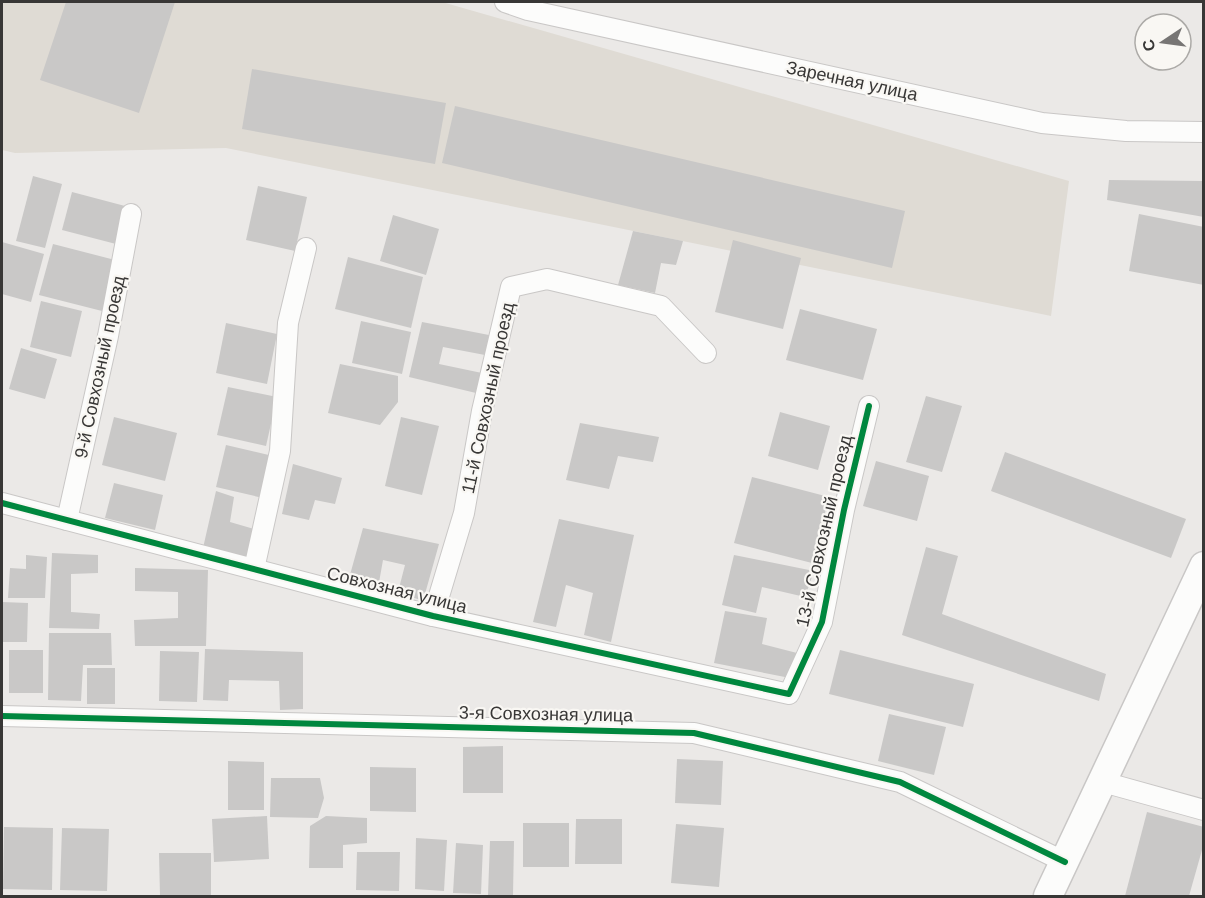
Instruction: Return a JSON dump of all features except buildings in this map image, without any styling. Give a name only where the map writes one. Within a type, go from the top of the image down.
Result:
[{"type":"main road","points":[[1048,897],[1203,566]]},
{"type":"street","name":"Заречная улица","points":[[505,2],[528,10],[1042,123],[1126,131],[1203,132]]},
{"type":"street","name":"9-й Совхозный проезд","points":[[67,520],[108,336],[131,214]]},
{"type":"street","points":[[254,569],[280,452],[288,323],[306,248]]},
{"type":"street","name":"11-й Совхозный проезд","points":[[433,616],[464,513],[482,411],[511,287],[547,279],[661,306],[706,353]]},
{"type":"street","name":"13-й Совхозный проезд","points":[[789,694],[822,622],[844,510],[869,406]]},
{"type":"street","name":"Совхозная улица","points":[[2,503],[433,616],[789,694]]},
{"type":"street","name":"3-я Совхозная улица","points":[[2,716],[694,733],[900,782],[1065,862]]},
{"type":"street","points":[[1103,782],[1203,810]]},
{"type":"shaded area","points":[[2,2],[442,2],[1069,181],[1051,316],[226,148],[15,153],[2,150]]},
{"type":"cycle path","points":[[2,503],[433,616],[789,694],[822,622],[844,510],[869,406]]},
{"type":"cycle path","points":[[2,716],[694,733],[900,782],[1065,862]]}]
